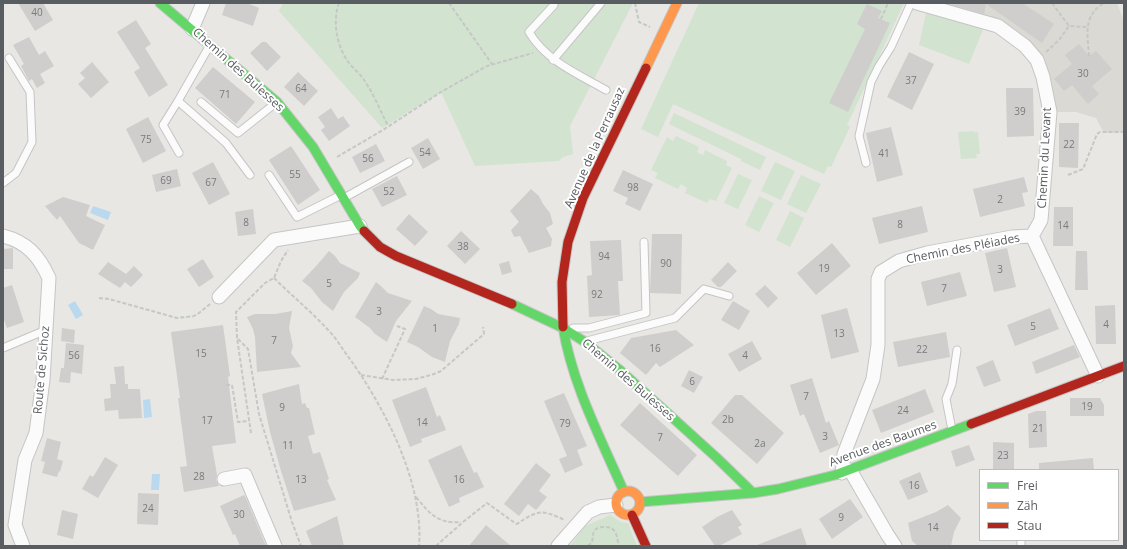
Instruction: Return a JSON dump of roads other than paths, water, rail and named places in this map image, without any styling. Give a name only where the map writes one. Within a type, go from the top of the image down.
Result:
[{"type":"street","name":"Chemin des Bulesses","points":[[160,3],[277,102],[313,147],[360,226],[380,247],[388,252],[526,310],[563,328],[585,342],[718,458],[753,493]]},
{"type":"street","points":[[192,29],[203,3]]},
{"type":"street","name":"Avenue de la Perrausaz","points":[[624,492],[579,387],[572,365],[563,328],[562,282],[568,242],[583,198],[677,3]]},
{"type":"street","name":"Chemin du Levant","points":[[917,3],[998,26],[1025,46],[1037,60],[1043,77],[1050,112],[1041,220],[1032,236]]},
{"type":"street","points":[[219,297],[274,240],[360,226]]},
{"type":"street","name":"Route de Sichoz","points":[[3,236],[23,245],[35,254],[42,262],[49,278],[43,380],[36,433],[25,460],[9,527],[23,546]]},
{"type":"street","points":[[1032,236],[1098,376]]},
{"type":"street","name":"Chemin des Pléiades","points":[[846,472],[844,454],[872,379],[878,345],[878,279],[881,272],[899,261],[927,253],[1012,237],[1032,236]]},
{"type":"street","name":"Avenue des Baumes","points":[[640,502],[753,493],[778,489],[846,472],[1124,366]]},
{"type":"street","points":[[846,472],[895,546]]},
{"type":"street","points":[[224,479],[245,475],[275,546]]},
{"type":"street","points":[[628,491],[636,494],[640,502],[639,510],[628,516],[620,512],[616,504],[618,496],[628,491]]},
{"type":"street","points":[[558,546],[588,512],[599,507],[616,504]]},
{"type":"street","points":[[632,515],[646,546]]},
{"type":"lane","points":[[553,3],[554,5],[529,32],[535,43],[553,60],[606,90]]},
{"type":"lane","points":[[553,60],[601,3]]},
{"type":"lane","points":[[866,163],[859,136],[871,82],[878,66],[891,47],[911,3]]},
{"type":"lane","points":[[179,153],[163,125],[210,45]]},
{"type":"lane","points":[[3,183],[16,174],[32,142],[30,92],[9,58]]},
{"type":"lane","points":[[178,101],[226,143],[250,175]]},
{"type":"lane","points":[[201,102],[238,133],[277,102]]},
{"type":"lane","points":[[269,175],[297,217],[343,197],[409,162]]},
{"type":"lane","points":[[563,328],[589,328],[646,314],[644,242]]},
{"type":"lane","points":[[585,342],[675,318],[704,289],[729,296]]},
{"type":"lane","points":[[3,348],[46,330]]},
{"type":"lane","points":[[953,432],[946,399],[952,384],[957,350]]},
{"type":"water","points":[[93,206],[111,212],[108,220],[90,213]]},
{"type":"water","points":[[75,301],[83,315],[76,319],[68,305]]},
{"type":"water","points":[[150,399],[152,417],[144,418],[143,400]]},
{"type":"water","points":[[152,474],[160,474],[159,490],[151,490]]}]
